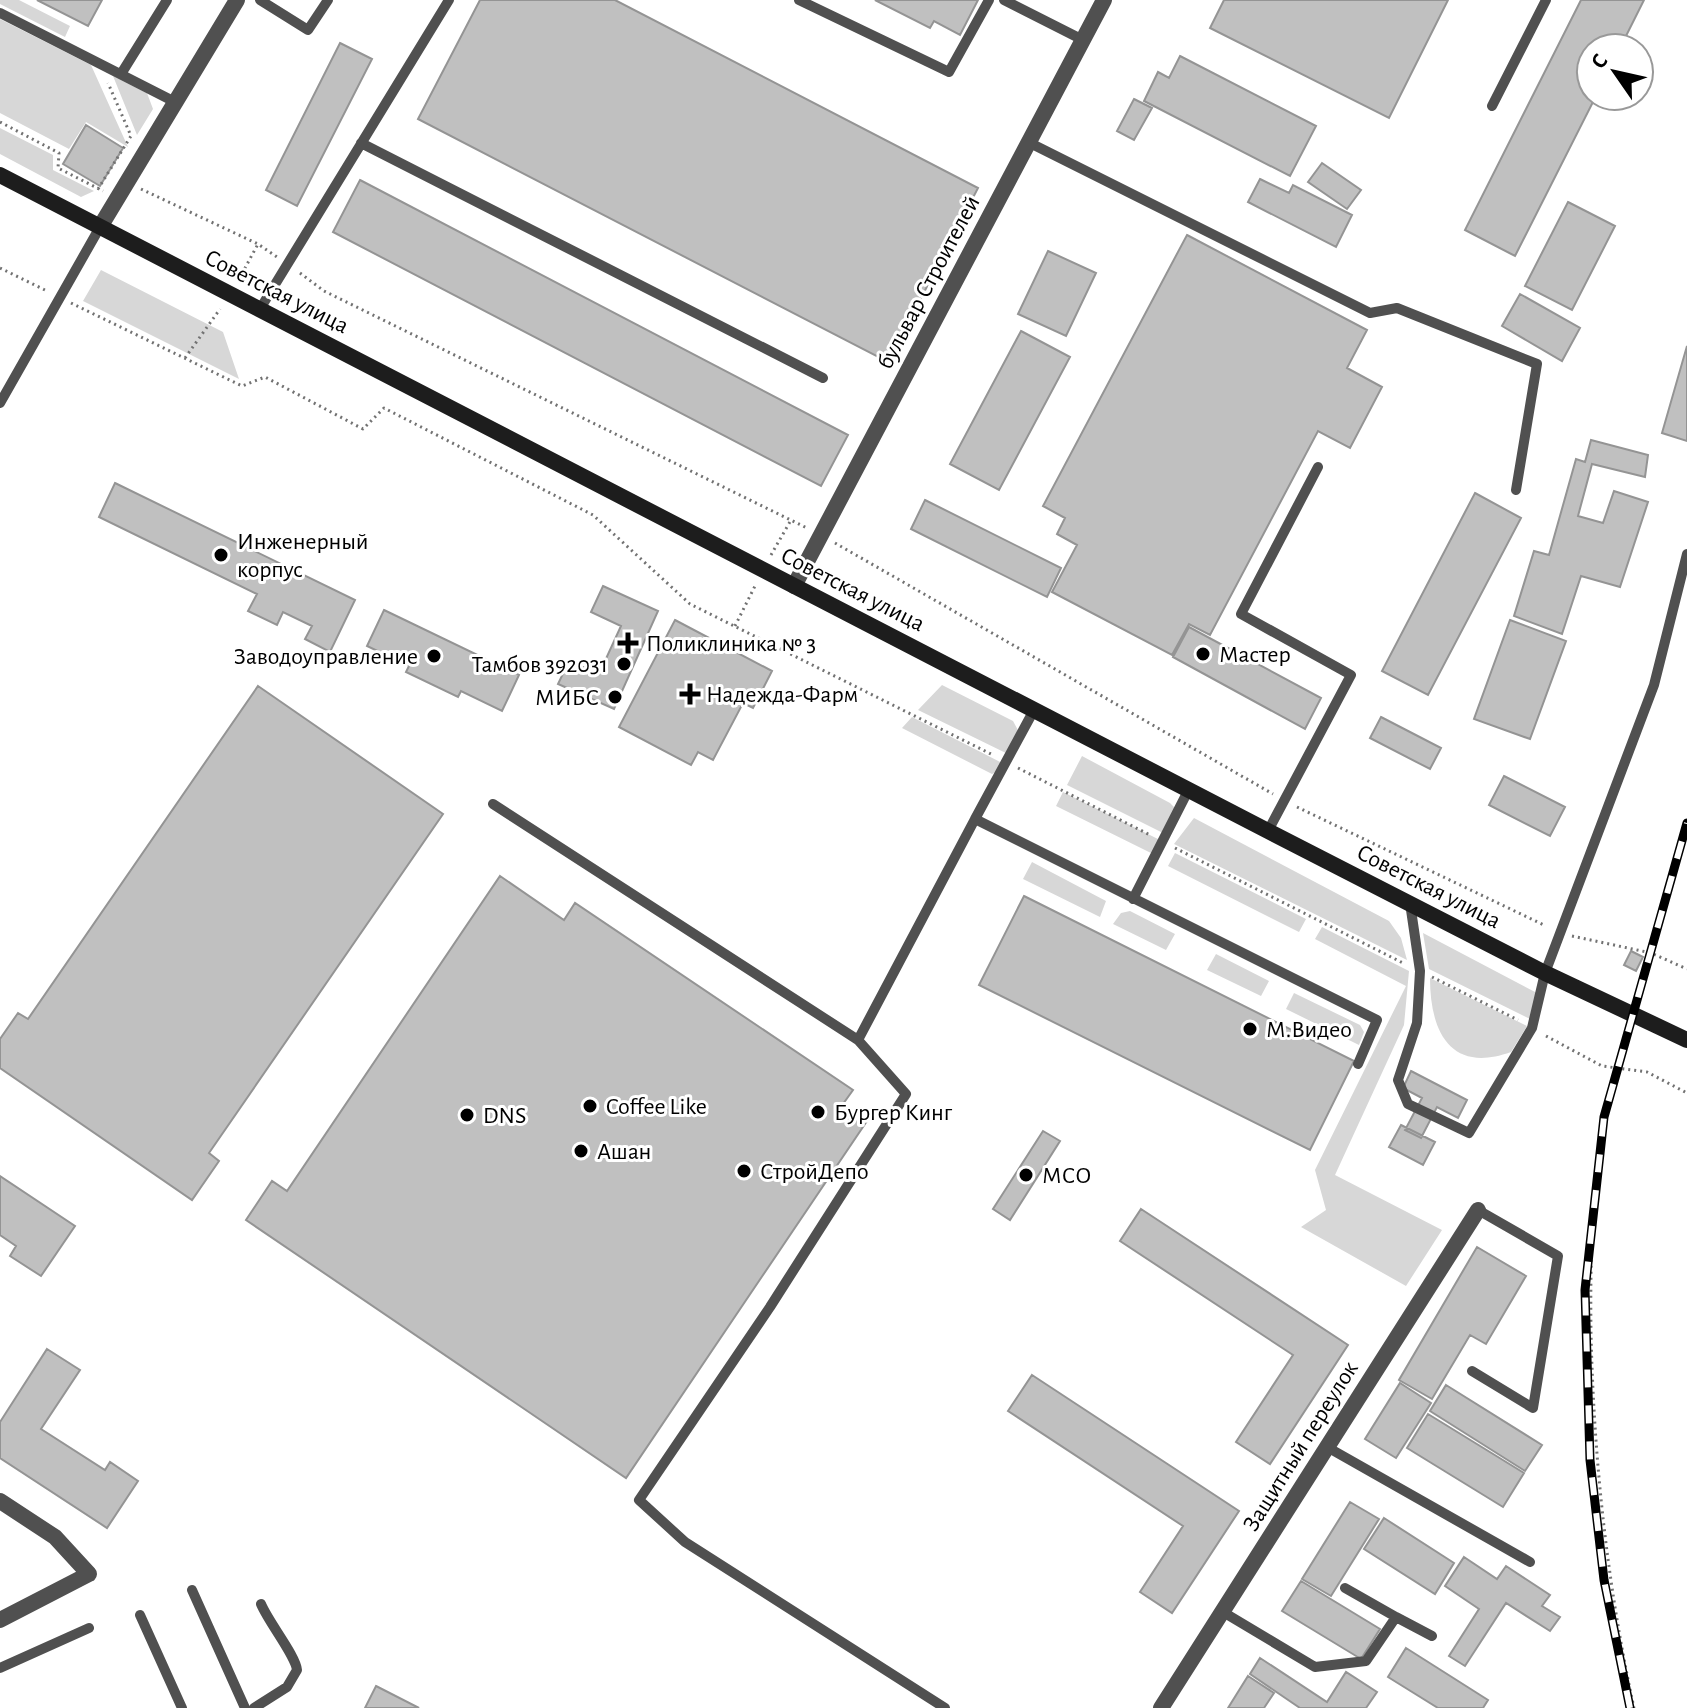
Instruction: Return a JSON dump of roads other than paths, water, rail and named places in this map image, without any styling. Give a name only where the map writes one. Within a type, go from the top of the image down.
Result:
[{"type":"main road","name":"Советская улица","points":[[0,175],[1268,831],[1545,973],[1687,1040]]},
{"type":"street","points":[[100,227],[237,0]]},
{"type":"street","name":"бульвар Строителей","points":[[794,586],[1104,0]]},
{"type":"street","name":"Защитный переулок","points":[[1161,1708],[1478,1210]]},
{"type":"street","points":[[0,1501],[55,1537],[89,1574],[0,1620]]},
{"type":"lane","points":[[121,74],[167,0]]},
{"type":"lane","points":[[260,0],[308,30],[328,0]]},
{"type":"lane","points":[[260,309],[449,0]]},
{"type":"lane","points":[[799,0],[949,72],[989,0]]},
{"type":"lane","points":[[1004,0],[1083,40]]},
{"type":"lane","points":[[1492,106],[1546,0]]},
{"type":"lane","points":[[0,13],[175,102]]},
{"type":"lane","points":[[361,143],[823,378]]},
{"type":"lane","points":[[1030,143],[1370,313],[1397,308],[1537,364],[1516,490]]},
{"type":"lane","points":[[0,403],[100,227]]},
{"type":"lane","points":[[1268,831],[1351,675],[1241,614],[1318,467]]},
{"type":"lane","points":[[1410,903],[1420,971],[1417,1023],[1398,1080],[1408,1104],[1469,1133],[1532,1028],[1545,973],[1654,685],[1687,554]]},
{"type":"lane","points":[[858,1040],[1034,710]]},
{"type":"lane","points":[[1133,899],[1189,789]]},
{"type":"lane","points":[[493,804],[858,1040],[906,1094],[770,1307],[639,1500],[685,1542],[945,1708]]},
{"type":"lane","points":[[975,819],[1377,1020],[1358,1064]]},
{"type":"lane","points":[[1472,1371],[1533,1408],[1558,1256],[1478,1210]]},
{"type":"lane","points":[[1327,1447],[1530,1562]]},
{"type":"lane","points":[[1345,1588],[1432,1636]]},
{"type":"lane","points":[[192,1590],[245,1708]]},
{"type":"lane","points":[[254,1708],[287,1687],[297,1670],[295,1658],[272,1628],[261,1604]]},
{"type":"lane","points":[[1223,1612],[1315,1667],[1366,1661],[1396,1617]]},
{"type":"lane","points":[[140,1615],[182,1708]]},
{"type":"lane","points":[[0,1668],[89,1628]]},
{"type":"railway","points":[[1630,1708],[1604,1580],[1590,1460],[1585,1290],[1604,1117],[1687,823]]},
{"type":"place","name":"Инженерный корпус","points":[[221,555]]},
{"type":"place","name":"Поликлиника № 3","points":[[628,643]]},
{"type":"place","name":"Мастер","points":[[1203,654]]},
{"type":"place","name":"Заводоуправление","points":[[434,656]]},
{"type":"place","name":"Тамбов 392031","points":[[624,664]]},
{"type":"place","name":"Надежда-Фарм","points":[[690,694]]},
{"type":"place","name":"МИБС","points":[[615,697]]},
{"type":"place","name":"М.Видео","points":[[1250,1029]]},
{"type":"place","name":"Coffee Like","points":[[590,1106]]},
{"type":"place","name":"Бургер Кинг","points":[[818,1112]]},
{"type":"place","name":"DNS","points":[[467,1115]]},
{"type":"place","name":"Ашан","points":[[581,1151]]},
{"type":"place","name":"СтройДепо","points":[[744,1171]]},
{"type":"place","name":"МСО","points":[[1026,1175]]}]
